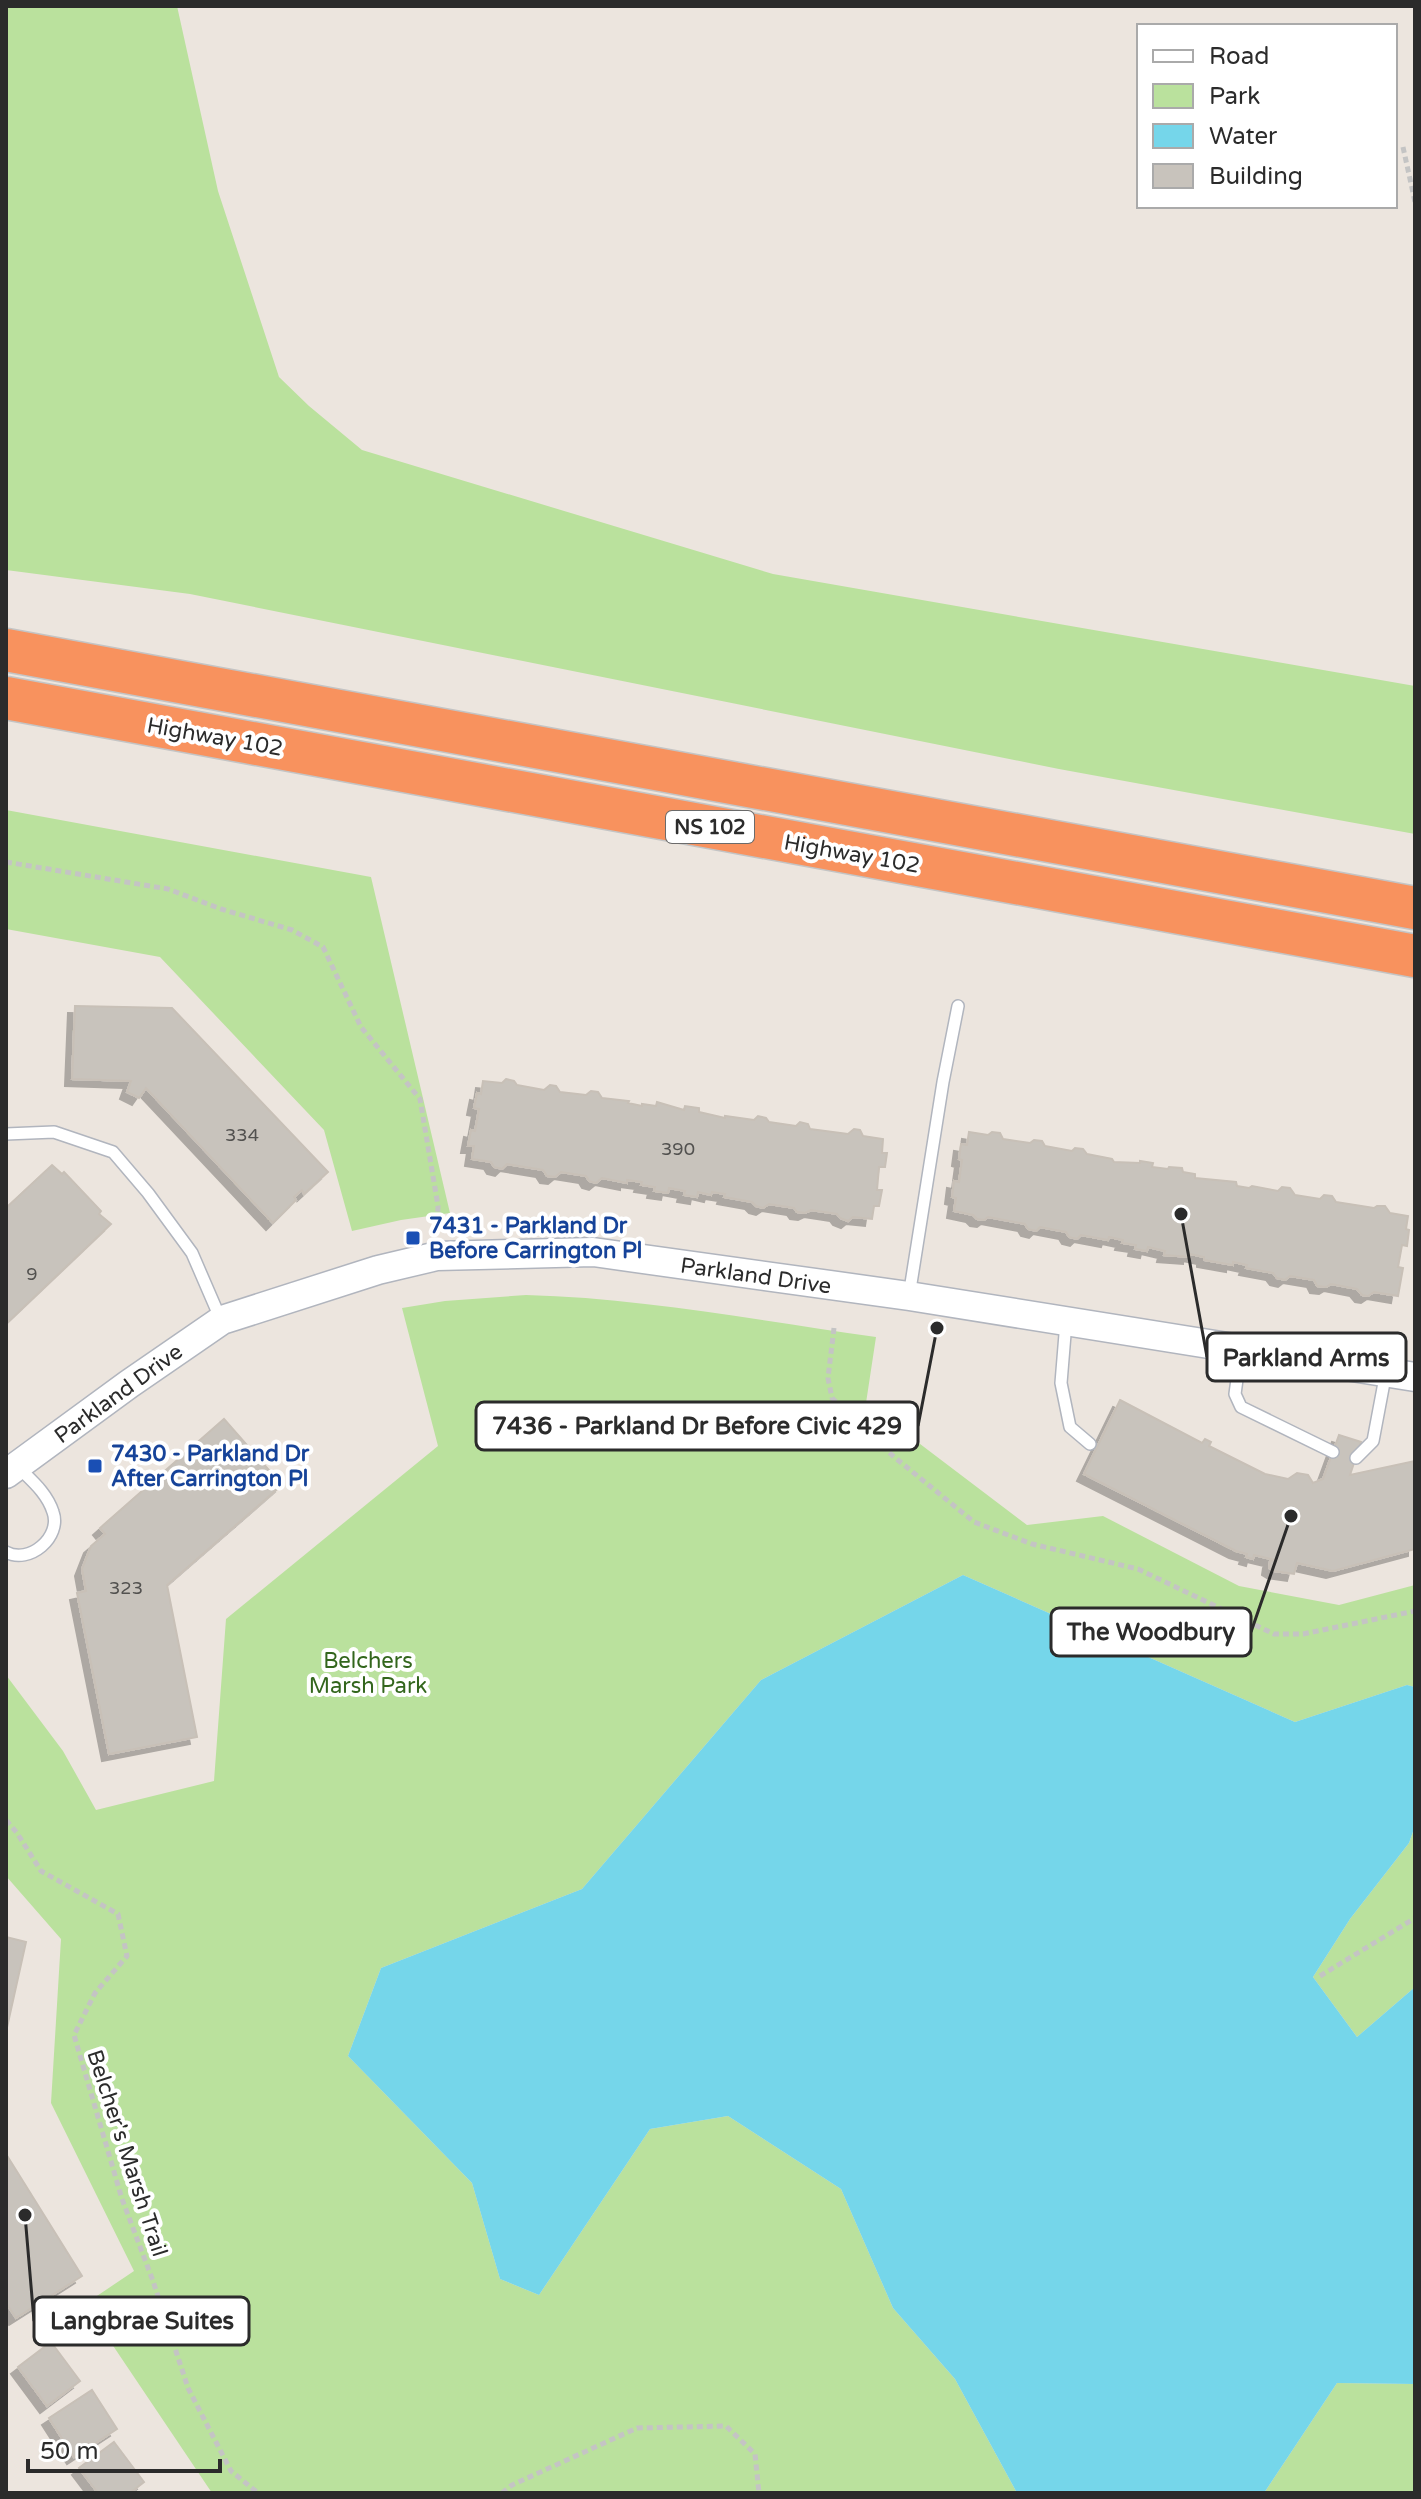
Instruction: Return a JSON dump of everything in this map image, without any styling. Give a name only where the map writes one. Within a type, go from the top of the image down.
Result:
[{"type":"highway","name":"NS 102","points":[[6,650],[1415,908]]},
{"type":"highway","name":"Highway 102","points":[[6,698],[1415,956]]},
{"type":"street","name":"Parkland Drive","points":[[12,1470],[222,1320],[378,1270],[437,1256],[593,1252],[909,1296],[1415,1377]]},
{"type":"lane","points":[[909,1296],[958,1006]]},
{"type":"lane","points":[[6,1134],[54,1132],[113,1152],[192,1253],[222,1320]]},
{"type":"lane","points":[[1067,1322],[1061,1383],[1070,1427],[1090,1444]]},
{"type":"lane","points":[[1241,1350],[1235,1394],[1241,1407],[1333,1452]]},
{"type":"lane","points":[[1356,1458],[1373,1441],[1386,1372]]},
{"type":"lane","points":[[6,1552],[11,1555],[33,1553],[50,1537],[55,1515],[44,1493],[12,1470]]},
{"type":"path","points":[[1403,147],[1415,202]]},
{"type":"path","points":[[6,862],[168,889],[292,930],[323,947],[361,1027],[420,1099],[438,1206],[437,1256]]},
{"type":"path","points":[[834,1328],[828,1378],[832,1398],[893,1456],[974,1522],[1032,1544],[1138,1569],[1274,1634],[1303,1634],[1415,1611]]},
{"type":"path","name":"Belcher's Marsh Trail","points":[[6,1820],[41,1871],[118,1914],[127,1956],[95,1993],[74,2035],[122,2199],[188,2388],[231,2471],[258,2493]]},
{"type":"path","points":[[1320,1976],[1415,1918]]},
{"type":"path","points":[[502,2493],[512,2485],[637,2428],[726,2426],[755,2454],[759,2493]]},
{"type":"green space","points":[[6,6],[177,6],[218,191],[279,377],[362,450],[773,574],[1415,686],[1415,834],[1059,769],[190,594],[6,570]]},
{"type":"green space","points":[[6,810],[371,877],[450,1213],[352,1231],[324,1130],[160,957],[6,929]]},
{"type":"green space","name":"Belchers Marsh Park","points":[[526,1295],[658,1305],[876,1337],[866,1403],[1027,1525],[1103,1516],[1239,1586],[1339,1605],[1415,1585],[1415,1687],[1407,1685],[1295,1722],[963,1575],[761,1680],[582,1889],[381,1968],[348,2056],[472,2183],[500,2279],[539,2295],[650,2129],[728,2116],[841,2189],[893,2308],[955,2379],[1017,2493],[212,2493],[85,2304],[134,2271],[51,2103],[61,1939],[6,1876],[6,1675],[63,1751],[96,1810],[214,1781],[226,1619],[438,1446],[402,1308],[445,1301]]},
{"type":"green space","points":[[1415,1826],[1415,1987],[1357,2037],[1313,1977],[1350,1919],[1409,1843]]},
{"type":"green space","points":[[1337,2383],[1415,2384],[1415,2493],[1264,2493]]},
{"type":"water","points":[[963,1575],[1295,1722],[1407,1685],[1415,1687],[1415,1826],[1409,1843],[1350,1919],[1313,1977],[1357,2037],[1415,1987],[1415,2384],[1337,2383],[1264,2493],[1017,2493],[955,2379],[893,2308],[841,2189],[728,2116],[650,2129],[539,2295],[500,2279],[472,2183],[348,2056],[381,1968],[582,1889],[761,1680]]},
{"type":"building","points":[[75,1006],[172,1008],[328,1172],[304,1194],[302,1190],[294,1197],[296,1200],[273,1223],[146,1088],[139,1098],[127,1092],[131,1081],[72,1079]]},
{"type":"building","points":[[506,1079],[517,1085],[544,1090],[550,1085],[556,1086],[560,1092],[586,1095],[591,1091],[598,1092],[602,1098],[642,1106],[656,1106],[657,1102],[684,1110],[685,1106],[699,1108],[699,1112],[725,1118],[754,1120],[758,1116],[769,1122],[796,1126],[800,1122],[808,1124],[810,1129],[848,1134],[854,1129],[860,1130],[863,1136],[883,1139],[882,1153],[887,1153],[885,1167],[879,1167],[877,1190],[882,1190],[879,1206],[874,1206],[872,1219],[853,1217],[848,1221],[837,1214],[811,1210],[797,1212],[794,1208],[769,1204],[763,1208],[752,1202],[712,1192],[711,1195],[698,1192],[697,1197],[669,1188],[668,1193],[654,1191],[655,1187],[641,1185],[642,1182],[627,1180],[627,1183],[602,1178],[596,1183],[586,1176],[561,1172],[555,1177],[547,1176],[543,1170],[507,1164],[502,1169],[494,1167],[491,1162],[472,1159],[474,1146],[468,1146],[471,1130],[475,1131],[479,1109],[474,1108],[483,1081],[502,1083]]},
{"type":"building","points":[[506,1079],[517,1085],[544,1090],[550,1085],[556,1086],[560,1092],[586,1095],[591,1091],[598,1092],[602,1098],[642,1106],[656,1106],[657,1102],[684,1110],[685,1106],[699,1108],[699,1112],[725,1118],[754,1120],[758,1116],[769,1122],[796,1126],[800,1122],[808,1124],[810,1129],[848,1134],[854,1129],[860,1130],[863,1136],[883,1139],[882,1153],[887,1153],[885,1167],[879,1167],[877,1190],[882,1190],[879,1206],[874,1206],[872,1219],[853,1217],[848,1221],[837,1214],[811,1210],[797,1212],[794,1208],[769,1204],[763,1208],[752,1202],[712,1192],[711,1195],[698,1192],[697,1197],[669,1188],[668,1193],[654,1191],[655,1187],[641,1185],[642,1182],[627,1180],[627,1183],[602,1178],[596,1183],[586,1176],[561,1172],[555,1177],[547,1176],[543,1170],[507,1164],[502,1169],[494,1167],[491,1162],[472,1159],[474,1146],[468,1146],[471,1130],[475,1131],[479,1109],[474,1108],[483,1081],[502,1083]]},
{"type":"building","points":[[969,1132],[1000,1133],[1003,1139],[1030,1143],[1042,1141],[1045,1146],[1072,1151],[1075,1148],[1083,1149],[1087,1154],[1114,1162],[1140,1161],[1153,1163],[1152,1167],[1182,1168],[1183,1172],[1195,1174],[1195,1178],[1236,1182],[1237,1186],[1278,1191],[1282,1187],[1290,1188],[1295,1195],[1320,1199],[1324,1195],[1332,1196],[1336,1202],[1374,1208],[1385,1206],[1390,1213],[1408,1216],[1407,1246],[1402,1245],[1398,1267],[1403,1268],[1398,1296],[1374,1292],[1368,1296],[1362,1295],[1357,1289],[1331,1284],[1317,1286],[1314,1280],[1290,1276],[1285,1280],[1277,1278],[1273,1273],[1233,1262],[1233,1265],[1204,1260],[1204,1257],[1190,1254],[1190,1257],[1164,1255],[1165,1251],[1148,1247],[1147,1251],[1135,1249],[1136,1245],[1109,1237],[1108,1240],[1081,1235],[1077,1239],[1069,1237],[1066,1232],[1040,1227],[1036,1231],[1028,1229],[1025,1224],[988,1217],[977,1219],[973,1215],[954,1211],[956,1198],[952,1197],[954,1181],[959,1182],[961,1144],[967,1145]]},
{"type":"building","points":[[969,1132],[1000,1133],[1003,1139],[1030,1143],[1042,1141],[1045,1146],[1072,1151],[1075,1148],[1083,1149],[1087,1154],[1114,1162],[1140,1161],[1153,1163],[1152,1167],[1182,1168],[1183,1172],[1195,1174],[1195,1178],[1236,1182],[1237,1186],[1278,1191],[1282,1187],[1290,1188],[1295,1195],[1320,1199],[1324,1195],[1332,1196],[1336,1202],[1374,1208],[1385,1206],[1390,1213],[1408,1216],[1407,1246],[1402,1245],[1398,1267],[1403,1268],[1398,1296],[1374,1292],[1368,1296],[1362,1295],[1357,1289],[1331,1284],[1317,1286],[1314,1280],[1290,1276],[1285,1280],[1277,1278],[1273,1273],[1233,1262],[1233,1265],[1204,1260],[1204,1257],[1190,1254],[1190,1257],[1164,1255],[1165,1251],[1148,1247],[1147,1251],[1135,1249],[1136,1245],[1109,1237],[1108,1240],[1081,1235],[1077,1239],[1069,1237],[1066,1232],[1040,1227],[1036,1231],[1028,1229],[1025,1224],[988,1217],[977,1219],[973,1215],[954,1211],[956,1198],[952,1197],[954,1181],[959,1182],[961,1144],[967,1145]]},
{"type":"building","points":[[52,1165],[62,1174],[64,1172],[111,1224],[6,1324],[6,1208]]},
{"type":"building","points":[[1120,1400],[1202,1443],[1205,1439],[1211,1442],[1209,1446],[1265,1474],[1288,1479],[1297,1473],[1308,1475],[1313,1483],[1323,1479],[1339,1435],[1361,1442],[1350,1475],[1415,1461],[1415,1549],[1333,1571],[1297,1563],[1294,1574],[1269,1568],[1270,1561],[1275,1560],[1254,1555],[1253,1559],[1246,1557],[1247,1554],[1084,1474]]},
{"type":"building","points":[[224,1419],[282,1485],[167,1585],[197,1737],[109,1754],[77,1593],[86,1591],[82,1569],[91,1546],[105,1534],[100,1528]]},
{"type":"building","points":[[6,1937],[26,1942],[6,2032]]},
{"type":"building","points":[[6,2154],[82,2276],[16,2318],[6,2303]]},
{"type":"building","points":[[51,2342],[80,2381],[47,2406],[18,2367]]},
{"type":"building","points":[[92,2390],[117,2429],[74,2457],[49,2418]]},
{"type":"building","points":[[114,2442],[144,2482],[130,2493],[98,2493],[79,2468]]},
{"type":"place","name":"Parkland Arms","points":[[1181,1214]]},
{"type":"place","name":"7431 - Parkland Dr Before Carrington Pl","points":[[413,1238]]},
{"type":"place","name":"7436 - Parkland Dr Before Civic 429","points":[[937,1328]]},
{"type":"place","name":"7430 - Parkland Dr After Carrington Pl","points":[[95,1466]]},
{"type":"place","name":"The Woodbury","points":[[1291,1516]]},
{"type":"place","name":"Langbrae Suites","points":[[25,2215]]}]
